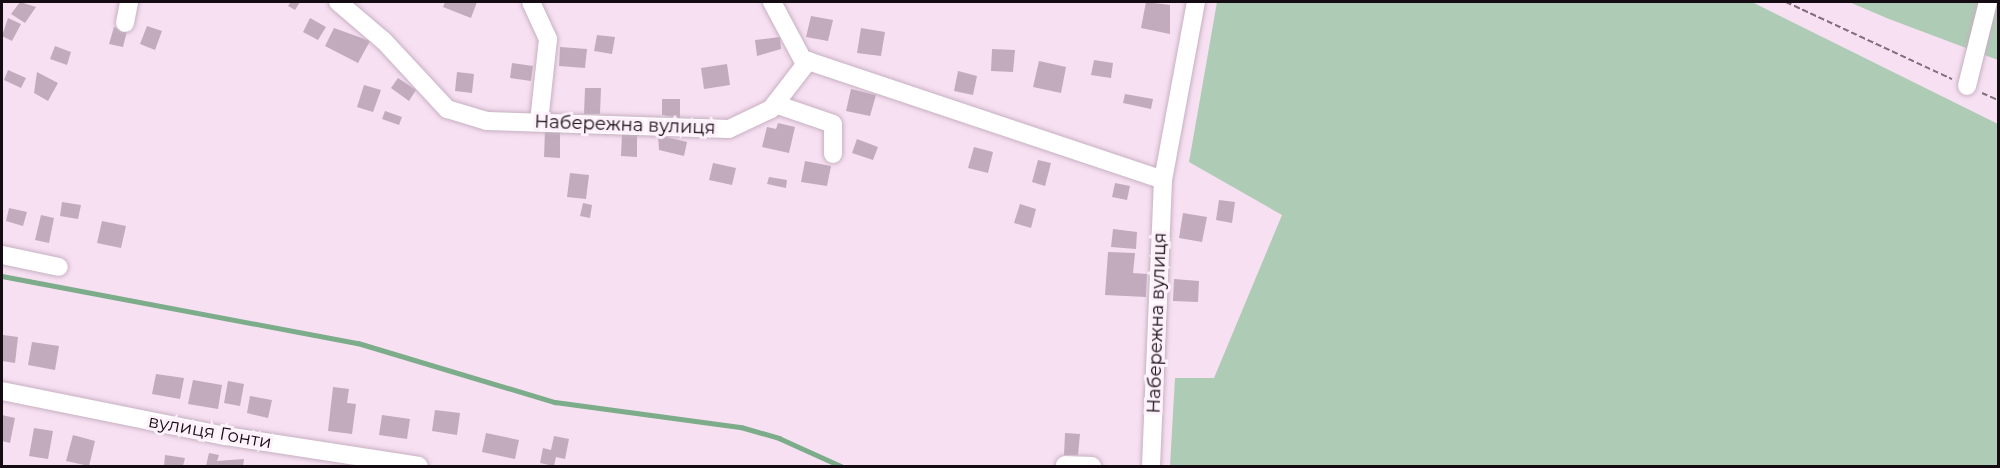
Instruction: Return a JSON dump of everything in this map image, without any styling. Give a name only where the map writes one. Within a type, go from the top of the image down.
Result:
[{"type":"street","points":[[125,23],[129,2]]},
{"type":"street","name":"Набережна вулиця","points":[[338,2],[384,41],[447,109],[487,121],[729,129],[775,104],[806,64]]},
{"type":"street","points":[[531,2],[548,39],[539,122]]},
{"type":"street","points":[[772,2],[806,64],[1163,180]]},
{"type":"street","name":"Набережна вулиця","points":[[1151,466],[1163,180],[1196,2]]},
{"type":"street","points":[[1967,86],[1988,2]]},
{"type":"street","points":[[775,104],[833,124],[833,154]]},
{"type":"street","points":[[2,255],[59,267]]},
{"type":"street","name":"вулиця Гонти","points":[[2,391],[226,436],[419,466]]},
{"type":"street","points":[[1065,465],[1092,466]]},
{"type":"path","points":[[1786,2],[1998,100]]},
{"type":"green space","points":[[1217,2],[1752,2],[1998,124],[1998,466],[1170,466],[1175,378],[1214,378],[1282,215],[1189,162]]},
{"type":"green space","points":[[1849,2],[1998,2],[1998,60],[1889,19]]},
{"type":"building","points":[[20,2],[36,7],[25,23],[11,14]]},
{"type":"building","points":[[291,2],[300,2],[295,10],[288,6]]},
{"type":"building","points":[[445,2],[477,2],[471,18],[443,7]]},
{"type":"building","points":[[1146,2],[1170,5],[1170,34],[1141,28]]},
{"type":"building","points":[[811,16],[833,20],[828,41],[806,37]]},
{"type":"building","points":[[8,18],[21,24],[12,41],[2,36]]},
{"type":"building","points":[[310,18],[326,27],[318,40],[303,32]]},
{"type":"building","points":[[147,26],[162,31],[155,50],[140,44]]},
{"type":"building","points":[[114,27],[127,31],[123,47],[109,44]]},
{"type":"building","points":[[334,28],[370,41],[358,63],[325,46]]},
{"type":"building","points":[[861,28],[885,32],[881,56],[857,53]]},
{"type":"building","points":[[597,35],[615,37],[612,54],[594,51]]},
{"type":"building","points":[[780,37],[781,49],[757,56],[755,40]]},
{"type":"building","points":[[55,46],[71,52],[67,65],[50,59]]},
{"type":"building","points":[[560,47],[587,49],[585,68],[559,66]]},
{"type":"building","points":[[992,49],[1015,50],[1013,72],[991,71]]},
{"type":"building","points":[[1094,60],[1113,63],[1111,78],[1091,75]]},
{"type":"building","points":[[1039,61],[1066,67],[1061,93],[1033,87]]},
{"type":"building","points":[[512,63],[533,66],[531,81],[510,78]]},
{"type":"building","points":[[727,64],[730,85],[704,89],[701,68]]},
{"type":"building","points":[[8,70],[26,78],[21,88],[4,80]]},
{"type":"building","points":[[958,71],[977,76],[973,95],[954,91]]},
{"type":"building","points":[[37,72],[58,83],[48,101],[34,93]]},
{"type":"building","points":[[457,72],[474,74],[472,93],[455,91]]},
{"type":"building","points":[[398,78],[416,90],[409,101],[391,88]]},
{"type":"building","points":[[364,85],[381,90],[373,112],[357,107]]},
{"type":"building","points":[[585,88],[601,88],[600,114],[584,114]]},
{"type":"building","points":[[851,89],[876,95],[870,116],[846,111]]},
{"type":"building","points":[[1125,94],[1153,99],[1151,109],[1123,103]]},
{"type":"building","points":[[662,99],[680,99],[680,118],[662,115]]},
{"type":"building","points":[[385,111],[402,117],[399,125],[382,119]]},
{"type":"building","points":[[778,123],[795,127],[789,153],[762,147],[767,127],[776,129]]},
{"type":"building","points":[[545,130],[560,130],[560,158],[544,157]]},
{"type":"building","points":[[622,134],[637,135],[637,157],[621,156]]},
{"type":"building","points":[[658,135],[687,142],[684,156],[659,150]]},
{"type":"building","points":[[857,139],[878,147],[873,160],[852,153]]},
{"type":"building","points":[[974,147],[993,152],[988,173],[968,168]]},
{"type":"building","points":[[1038,160],[1051,163],[1045,186],[1032,182]]},
{"type":"building","points":[[805,161],[831,166],[827,186],[801,182]]},
{"type":"building","points":[[713,163],[736,168],[732,185],[709,180]]},
{"type":"building","points":[[570,173],[589,175],[586,199],[567,197]]},
{"type":"building","points":[[769,177],[787,180],[786,188],[767,184]]},
{"type":"building","points":[[1115,183],[1130,186],[1127,200],[1112,197]]},
{"type":"building","points":[[1219,200],[1235,202],[1232,223],[1216,220]]},
{"type":"building","points":[[62,202],[81,205],[78,219],[60,216]]},
{"type":"building","points":[[583,203],[592,205],[590,218],[580,216]]},
{"type":"building","points":[[1020,204],[1036,209],[1031,228],[1014,223]]},
{"type":"building","points":[[9,208],[27,212],[23,226],[6,221]]},
{"type":"building","points":[[1183,213],[1207,217],[1202,242],[1179,238]]},
{"type":"building","points":[[41,215],[54,218],[49,243],[35,240]]},
{"type":"building","points":[[102,221],[126,226],[121,248],[97,243]]},
{"type":"building","points":[[1113,229],[1137,232],[1136,249],[1111,247]]},
{"type":"building","points":[[1108,252],[1135,253],[1133,273],[1147,274],[1146,297],[1105,295]]},
{"type":"building","points":[[1174,279],[1199,281],[1198,302],[1173,301]]},
{"type":"building","points":[[3,335],[18,337],[15,363],[2,361]]},
{"type":"building","points":[[32,342],[59,346],[55,370],[28,365]]},
{"type":"building","points":[[156,374],[184,378],[180,399],[152,394]]},
{"type":"building","points":[[193,380],[222,385],[218,409],[188,404]]},
{"type":"building","points":[[228,381],[244,384],[240,406],[224,403]]},
{"type":"building","points":[[333,387],[349,389],[347,403],[356,404],[352,434],[328,431]]},
{"type":"building","points":[[250,396],[272,400],[268,418],[247,413]]},
{"type":"building","points":[[435,410],[460,413],[457,435],[432,431]]},
{"type":"building","points":[[2,415],[15,418],[10,443],[2,441]]},
{"type":"building","points":[[382,415],[410,419],[407,439],[379,435]]},
{"type":"building","points":[[34,428],[53,431],[48,459],[29,456]]},
{"type":"building","points":[[486,433],[519,440],[515,459],[482,452]]},
{"type":"building","points":[[1065,433],[1080,434],[1078,455],[1064,455]]},
{"type":"building","points":[[73,435],[95,441],[89,466],[66,461]]},
{"type":"building","points":[[554,436],[569,439],[565,459],[556,457],[554,466],[540,463],[543,448],[551,450]]},
{"type":"building","points":[[209,453],[219,455],[217,461],[244,459],[243,466],[206,466]]},
{"type":"building","points":[[165,455],[185,458],[183,466],[164,466]]},
{"type":"waterway","points":[[2,276],[358,343],[555,402],[741,427],[779,438],[841,466]]}]
